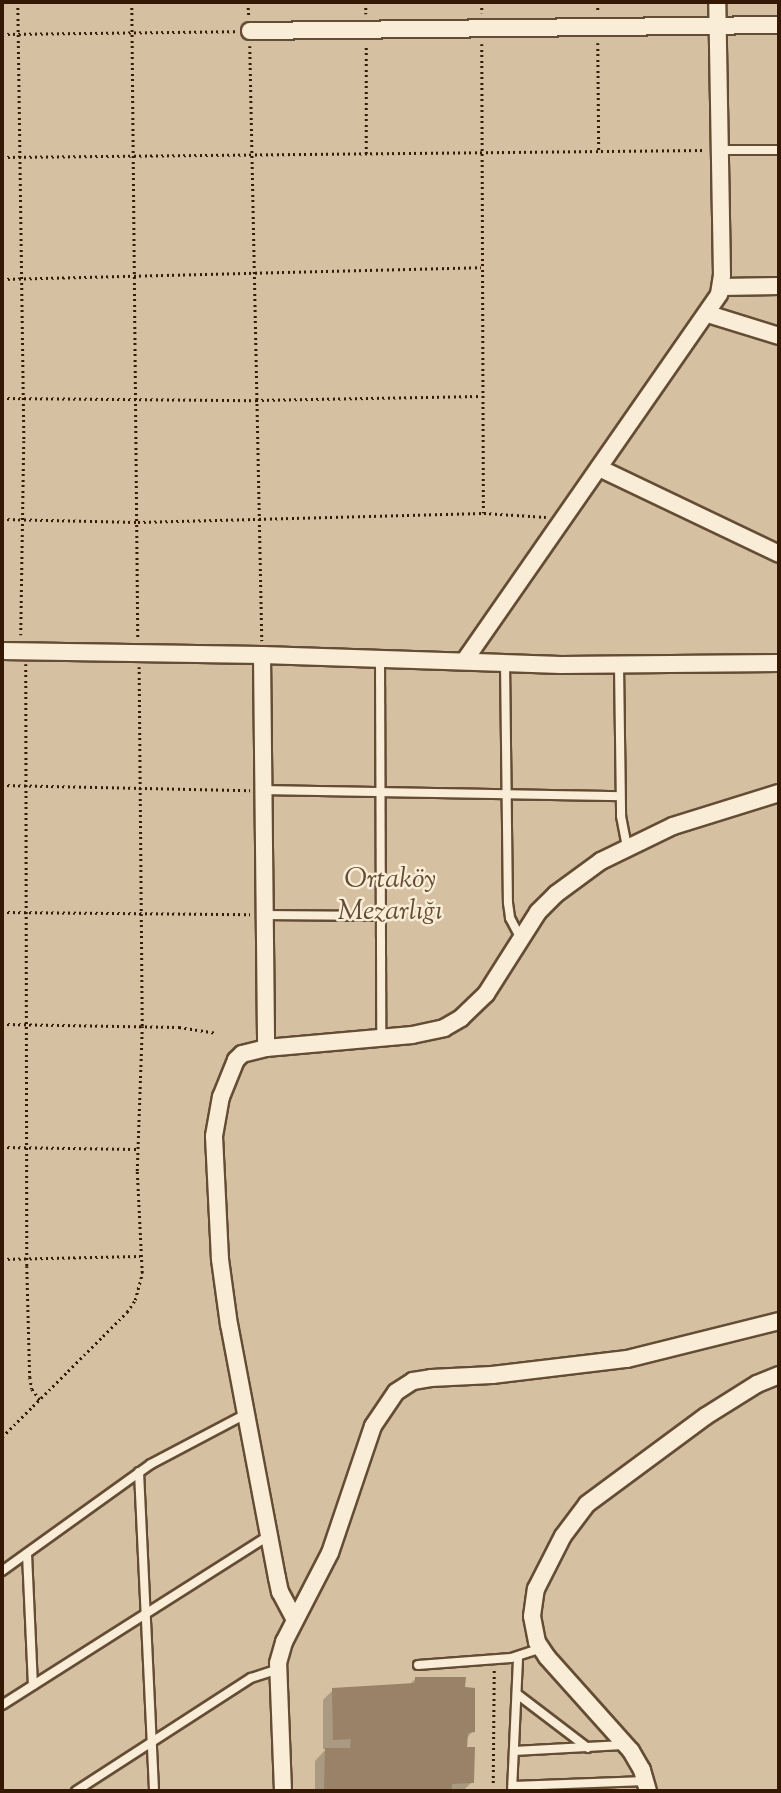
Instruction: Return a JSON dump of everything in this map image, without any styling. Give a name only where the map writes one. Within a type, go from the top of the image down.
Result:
[{"type":"street","points":[[465,660],[708,314],[721,286],[717,2]]},
{"type":"street","points":[[250,31],[779,25]]},
{"type":"street","points":[[721,286],[779,286]]},
{"type":"street","points":[[708,314],[779,336]]},
{"type":"street","points":[[599,468],[779,554]]},
{"type":"street","points":[[2,651],[619,664],[779,663]]},
{"type":"street","points":[[262,655],[266,1048]]},
{"type":"street","points":[[294,1618],[280,1592],[268,1536],[229,1325],[220,1259],[214,1136],[221,1097],[236,1060],[242,1054],[266,1048],[429,1033],[461,1018],[486,994],[520,937],[538,912],[556,894],[627,846],[673,826],[779,793]]},
{"type":"street","points":[[283,1791],[278,1669],[284,1642],[294,1618],[330,1553],[373,1426],[396,1392],[413,1381],[627,1359],[779,1321]]},
{"type":"street","points":[[647,1786],[626,1745],[541,1648],[532,1616],[536,1589],[563,1536],[587,1504],[706,1416],[757,1384],[779,1375]]},
{"type":"lane","points":[[720,150],[779,150]]},
{"type":"lane","points":[[380,659],[381,1038]]},
{"type":"lane","points":[[505,662],[508,903],[510,918],[520,937]]},
{"type":"lane","points":[[619,664],[621,826],[627,846]]},
{"type":"lane","points":[[264,790],[620,796]]},
{"type":"lane","points":[[265,915],[381,916]]},
{"type":"lane","points":[[2,1571],[139,1472],[247,1413]]},
{"type":"lane","points":[[139,1472],[154,1791]]},
{"type":"lane","points":[[2,1704],[268,1536]]},
{"type":"lane","points":[[27,1554],[33,1685]]},
{"type":"lane","points":[[418,1665],[518,1657],[541,1648]]},
{"type":"lane","points":[[518,1657],[512,1789],[647,1786]]},
{"type":"lane","points":[[76,1791],[251,1678],[278,1669]]},
{"type":"lane","points":[[517,1694],[588,1748]]},
{"type":"lane","points":[[514,1751],[626,1745]]},
{"type":"path","points":[[18,2],[24,398],[27,1259],[30,1377],[32,1389],[40,1400]]},
{"type":"path","points":[[2,1437],[127,1312],[140,1286],[138,1149],[142,913],[132,2]]},
{"type":"path","points":[[366,2],[366,154]]},
{"type":"path","points":[[482,2],[484,513]]},
{"type":"path","points":[[598,2],[599,151]]},
{"type":"path","points":[[2,34],[250,31],[250,155],[262,655]]},
{"type":"path","points":[[2,157],[720,150]]},
{"type":"path","points":[[2,279],[482,267]]},
{"type":"path","points":[[2,398],[256,400],[482,396]]},
{"type":"path","points":[[2,519],[259,522],[484,513],[564,519]]},
{"type":"path","points":[[2,785],[264,790]]},
{"type":"path","points":[[2,912],[265,915]]},
{"type":"path","points":[[2,1024],[191,1028],[216,1033]]},
{"type":"path","points":[[2,1147],[138,1149]]},
{"type":"path","points":[[2,1259],[140,1256]]},
{"type":"path","points":[[493,1783],[495,1659]]},
{"type":"green space","name":"Ortaköy Mezarlığı","points":[[2,2],[779,2],[779,1791],[2,1791]]},
{"type":"building","points":[[415,1677],[466,1677],[465,1687],[475,1688],[475,1732],[468,1733],[467,1747],[475,1747],[474,1783],[452,1784],[452,1791],[324,1791],[325,1748],[350,1748],[351,1739],[333,1740],[332,1688],[415,1683]]}]
